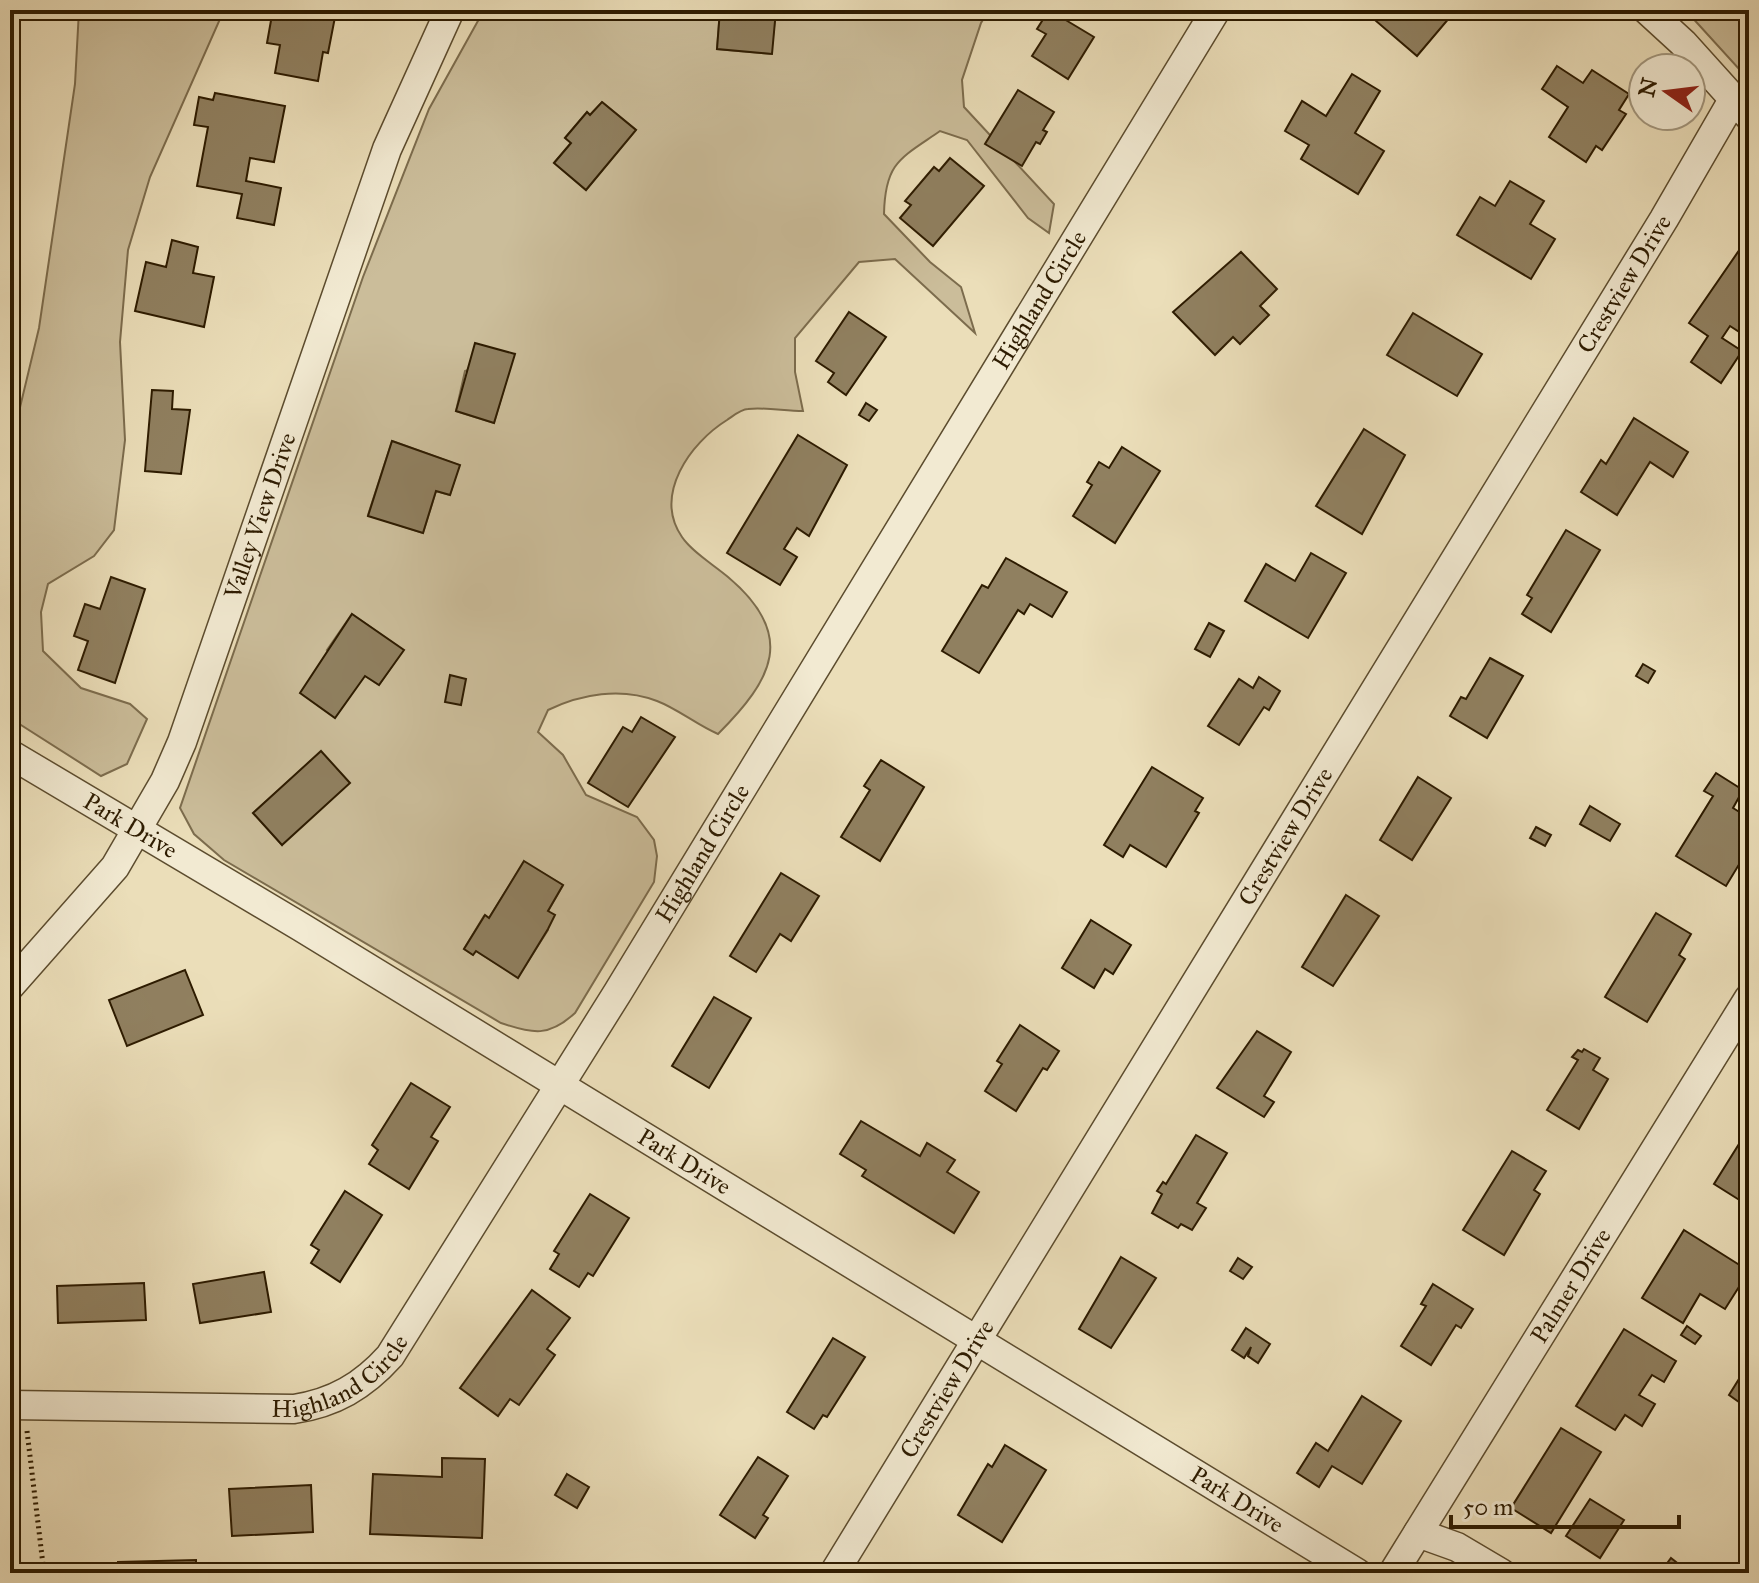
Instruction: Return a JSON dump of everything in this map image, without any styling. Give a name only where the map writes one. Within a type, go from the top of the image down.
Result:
[{"type":"street","name":"Valley View Drive","points":[[10,986],[115,867],[138,831],[182,742],[387,149],[450,10]]},
{"type":"street","name":"Highland Circle","points":[[17,1405],[294,1409],[336,1399],[363,1383],[390,1356],[561,1085],[1216,10]]},
{"type":"street","points":[[1647,10],[1741,107]]},
{"type":"street","name":"Crestview Drive","points":[[834,1573],[1664,219],[1741,107]]},
{"type":"street","name":"Park Drive","points":[[10,754],[561,1085],[1357,1573]]},
{"type":"street","name":"Palmer Drive","points":[[1393,1573],[1749,998]]},
{"type":"street","points":[[1418,1533],[1457,1547],[1501,1573]]},
{"type":"path","points":[[17,1405],[44,1573]]},
{"type":"shaded area","points":[[79,10],[224,10],[150,177],[128,250],[120,342],[125,440],[114,530],[94,556],[48,584],[41,612],[43,651],[81,688],[130,704],[147,719],[127,764],[101,776],[10,718],[10,449],[39,328],[75,84]]},
{"type":"shaded area","points":[[484,10],[720,10],[717,49],[771,54],[776,10],[989,10],[981,23],[962,80],[964,107],[1054,204],[1049,233],[1028,218],[967,140],[940,131],[915,148],[892,172],[884,214],[930,262],[961,287],[975,333],[895,259],[859,262],[795,338],[795,372],[803,411],[743,410],[713,430],[689,456],[674,488],[674,521],[691,548],[750,598],[763,618],[770,638],[770,657],[764,675],[752,694],[718,734],[665,704],[629,694],[587,696],[548,710],[538,732],[563,755],[586,795],[637,817],[654,840],[657,856],[654,882],[575,1013],[549,1030],[532,1031],[501,1023],[224,860],[194,834],[180,808],[363,277],[429,109]],"holes":[[[602,102],[636,130],[586,190],[554,163],[571,143],[565,138],[587,112],[590,115]],[[514,354],[494,423],[456,411],[465,371]],[[392,441],[459,465],[450,495],[436,491],[423,533],[368,515]],[[352,614],[403,650],[379,685],[327,650]],[[321,752],[282,845],[253,813]],[[524,862],[563,885],[548,911],[548,930],[518,977],[476,951],[473,955],[464,949],[484,916],[489,918]]]},
{"type":"shaded area","points":[[1685,10],[1749,10],[1749,80],[1689,14]]},
{"type":"building","points":[[287,10],[331,10],[330,17],[335,17],[328,53],[323,52],[318,81],[275,73],[280,45],[267,43],[272,15],[286,17]]},
{"type":"building","points":[[720,10],[776,10],[772,54],[717,49]]},
{"type":"building","points":[[1049,10],[1094,37],[1068,79],[1032,56],[1046,34],[1037,29]]},
{"type":"building","points":[[1385,10],[1456,10],[1417,56],[1376,21]]},
{"type":"building","points":[[1557,66],[1583,83],[1592,70],[1627,93],[1619,110],[1626,114],[1602,150],[1596,146],[1586,162],[1549,137],[1568,107],[1542,89]]},
{"type":"building","points":[[1352,74],[1380,91],[1355,133],[1384,151],[1358,194],[1301,159],[1309,145],[1285,131],[1302,101],[1326,116]]},
{"type":"building","points":[[1018,90],[1054,112],[1043,130],[1047,132],[1040,144],[1036,142],[1022,166],[985,144]]},
{"type":"building","points":[[215,93],[285,106],[274,162],[250,158],[246,181],[281,188],[274,225],[237,218],[242,194],[197,186],[208,127],[194,125],[199,97],[213,100]]},
{"type":"building","points":[[602,102],[636,130],[586,190],[554,163],[571,143],[565,138],[587,112],[590,115]]},
{"type":"building","points":[[950,158],[984,186],[933,246],[900,218],[911,205],[905,201],[934,167],[939,171]]},
{"type":"building","points":[[1510,181],[1544,201],[1530,224],[1555,239],[1531,279],[1457,235],[1480,197],[1495,206]]},
{"type":"building","points":[[172,240],[198,247],[193,273],[214,277],[204,327],[135,311],[146,262],[166,267]]},
{"type":"building","points":[[1740,249],[1749,255],[1749,320],[1741,333],[1730,326],[1722,338],[1742,351],[1721,383],[1691,362],[1708,336],[1689,323]]},
{"type":"building","points":[[1241,252],[1277,289],[1260,306],[1269,315],[1240,344],[1233,337],[1215,355],[1173,312]]},
{"type":"building","points":[[849,312],[886,337],[846,395],[828,382],[834,373],[816,361]]},
{"type":"building","points":[[1413,313],[1482,354],[1457,396],[1387,355]]},
{"type":"building","points":[[475,343],[515,354],[494,423],[456,411]]},
{"type":"building","points":[[152,390],[173,391],[172,409],[190,410],[181,474],[145,471]]},
{"type":"building","points":[[866,403],[877,410],[869,421],[859,415]]},
{"type":"building","points":[[1634,418],[1688,452],[1673,477],[1650,462],[1617,515],[1581,492],[1601,460],[1606,464]]},
{"type":"building","points":[[1364,429],[1405,455],[1362,534],[1316,506]]},
{"type":"building","points":[[798,435],[847,465],[809,536],[797,528],[784,549],[797,557],[780,585],[727,553]]},
{"type":"building","points":[[392,441],[460,465],[450,495],[436,491],[423,533],[368,516]]},
{"type":"building","points":[[1122,447],[1160,471],[1115,543],[1073,516],[1092,485],[1087,482],[1099,462],[1109,468]]},
{"type":"building","points":[[1566,530],[1600,550],[1551,632],[1522,614],[1532,598],[1527,595]]},
{"type":"building","points":[[1311,553],[1346,573],[1308,638],[1245,601],[1266,564],[1295,581]]},
{"type":"building","points":[[1006,558],[1067,592],[1052,617],[1030,604],[1024,614],[1018,610],[979,673],[942,651],[982,585],[988,588]]},
{"type":"building","points":[[111,577],[145,589],[115,683],[78,670],[88,641],[74,636],[85,604],[100,609]]},
{"type":"building","points":[[352,614],[404,650],[379,685],[365,676],[335,718],[300,693]]},
{"type":"building","points":[[1209,623],[1224,631],[1210,657],[1195,649]]},
{"type":"building","points":[[1490,658],[1523,676],[1487,738],[1450,716],[1461,697],[1466,699]]},
{"type":"building","points":[[1643,664],[1655,671],[1648,683],[1636,676]]},
{"type":"building","points":[[450,675],[466,679],[461,705],[445,702]]},
{"type":"building","points":[[1259,677],[1280,691],[1269,710],[1264,707],[1239,745],[1208,726],[1239,679],[1253,688]]},
{"type":"building","points":[[641,717],[675,737],[628,807],[588,783],[623,727],[632,732]]},
{"type":"building","points":[[321,751],[350,783],[282,845],[253,813]]},
{"type":"building","points":[[881,760],[924,787],[880,861],[841,837],[870,790],[864,786]]},
{"type":"building","points":[[1152,767],[1203,798],[1195,811],[1199,813],[1166,867],[1130,845],[1123,857],[1104,845]]},
{"type":"building","points":[[1716,773],[1743,790],[1733,808],[1749,818],[1749,848],[1726,886],[1676,856],[1713,796],[1704,791]]},
{"type":"building","points":[[1418,777],[1451,798],[1412,860],[1380,840]]},
{"type":"building","points":[[1590,806],[1620,824],[1610,841],[1580,824]]},
{"type":"building","points":[[1536,827],[1551,835],[1545,846],[1530,838]]},
{"type":"building","points":[[524,861],[563,885],[548,911],[555,915],[518,978],[476,951],[473,955],[464,949],[485,915],[489,918]]},
{"type":"building","points":[[781,873],[819,896],[791,941],[780,934],[756,972],[730,956]]},
{"type":"building","points":[[1346,895],[1379,916],[1333,986],[1302,967]]},
{"type":"building","points":[[1656,913],[1691,934],[1679,955],[1685,959],[1647,1022],[1605,997]]},
{"type":"building","points":[[1091,920],[1131,945],[1113,974],[1105,969],[1094,988],[1062,968]]},
{"type":"building","points":[[185,970],[203,1015],[127,1046],[109,1000]]},
{"type":"building","points":[[714,997],[751,1018],[709,1088],[672,1066]]},
{"type":"building","points":[[1020,1025],[1059,1051],[1047,1070],[1043,1068],[1016,1111],[985,1091],[1002,1064],[997,1061]]},
{"type":"building","points":[[1257,1031],[1291,1052],[1264,1096],[1274,1102],[1264,1117],[1217,1088]]},
{"type":"building","points":[[1584,1049],[1600,1058],[1593,1070],[1608,1079],[1579,1129],[1547,1110],[1578,1060],[1572,1057],[1578,1050],[1582,1052]]},
{"type":"building","points":[[411,1083],[450,1107],[431,1137],[438,1141],[409,1189],[369,1164],[378,1150],[372,1145]]},
{"type":"building","points":[[861,1121],[920,1156],[927,1143],[955,1160],[947,1172],[979,1192],[954,1233],[862,1176],[866,1170],[840,1154]]},
{"type":"building","points":[[1749,1128],[1749,1206],[1714,1184]]},
{"type":"building","points":[[1196,1135],[1227,1153],[1197,1203],[1206,1208],[1192,1230],[1181,1224],[1178,1228],[1152,1213],[1162,1194],[1157,1191],[1163,1182],[1166,1184]]},
{"type":"building","points":[[1512,1151],[1546,1171],[1534,1190],[1540,1194],[1504,1255],[1463,1230]]},
{"type":"building","points":[[345,1191],[382,1215],[340,1282],[311,1263],[319,1250],[311,1245]]},
{"type":"building","points":[[590,1194],[629,1218],[593,1276],[588,1273],[579,1287],[550,1269],[559,1254],[554,1251]]},
{"type":"building","points":[[1684,1230],[1749,1271],[1725,1309],[1700,1294],[1683,1323],[1642,1298]]},
{"type":"building","points":[[1121,1257],[1156,1278],[1111,1348],[1079,1329]]},
{"type":"building","points":[[1238,1258],[1252,1267],[1243,1279],[1230,1271]]},
{"type":"building","points":[[264,1272],[271,1312],[200,1323],[193,1284]]},
{"type":"building","points":[[144,1283],[146,1320],[58,1323],[57,1286]]},
{"type":"building","points":[[1433,1284],[1473,1309],[1461,1328],[1456,1325],[1431,1365],[1401,1346],[1426,1306],[1421,1304]]},
{"type":"building","points":[[532,1290],[570,1318],[547,1349],[555,1355],[519,1405],[510,1399],[498,1416],[460,1388]]},
{"type":"building","points":[[1687,1326],[1701,1336],[1695,1344],[1681,1335]]},
{"type":"building","points":[[1246,1328],[1270,1344],[1258,1363],[1248,1356],[1251,1347],[1244,1358],[1232,1350]]},
{"type":"building","points":[[1624,1329],[1676,1361],[1664,1382],[1652,1375],[1639,1395],[1655,1404],[1642,1426],[1625,1415],[1615,1430],[1576,1406]]},
{"type":"building","points":[[833,1338],[865,1357],[827,1417],[823,1415],[814,1429],[787,1412]]},
{"type":"building","points":[[1739,1379],[1749,1386],[1746,1407],[1729,1395]]},
{"type":"building","points":[[1362,1396],[1401,1421],[1362,1484],[1332,1466],[1319,1487],[1297,1473],[1316,1443],[1328,1451]]},
{"type":"building","points":[[1561,1428],[1601,1452],[1551,1533],[1511,1508]]},
{"type":"building","points":[[1005,1445],[1046,1470],[1002,1542],[958,1515],[988,1464],[992,1467]]},
{"type":"building","points":[[758,1457],[788,1476],[763,1515],[768,1518],[755,1538],[720,1515]]},
{"type":"building","points":[[442,1458],[485,1459],[482,1538],[370,1534],[373,1474],[442,1477]]},
{"type":"building","points":[[567,1474],[589,1487],[577,1508],[555,1495]]},
{"type":"building","points":[[311,1485],[313,1532],[232,1536],[229,1489]]},
{"type":"building","points":[[1590,1499],[1624,1520],[1600,1558],[1566,1536]]},
{"type":"building","points":[[1671,1558],[1681,1566],[1675,1573],[1660,1573]]},
{"type":"building","points":[[196,1560],[196,1573],[118,1573],[118,1562]]}]
